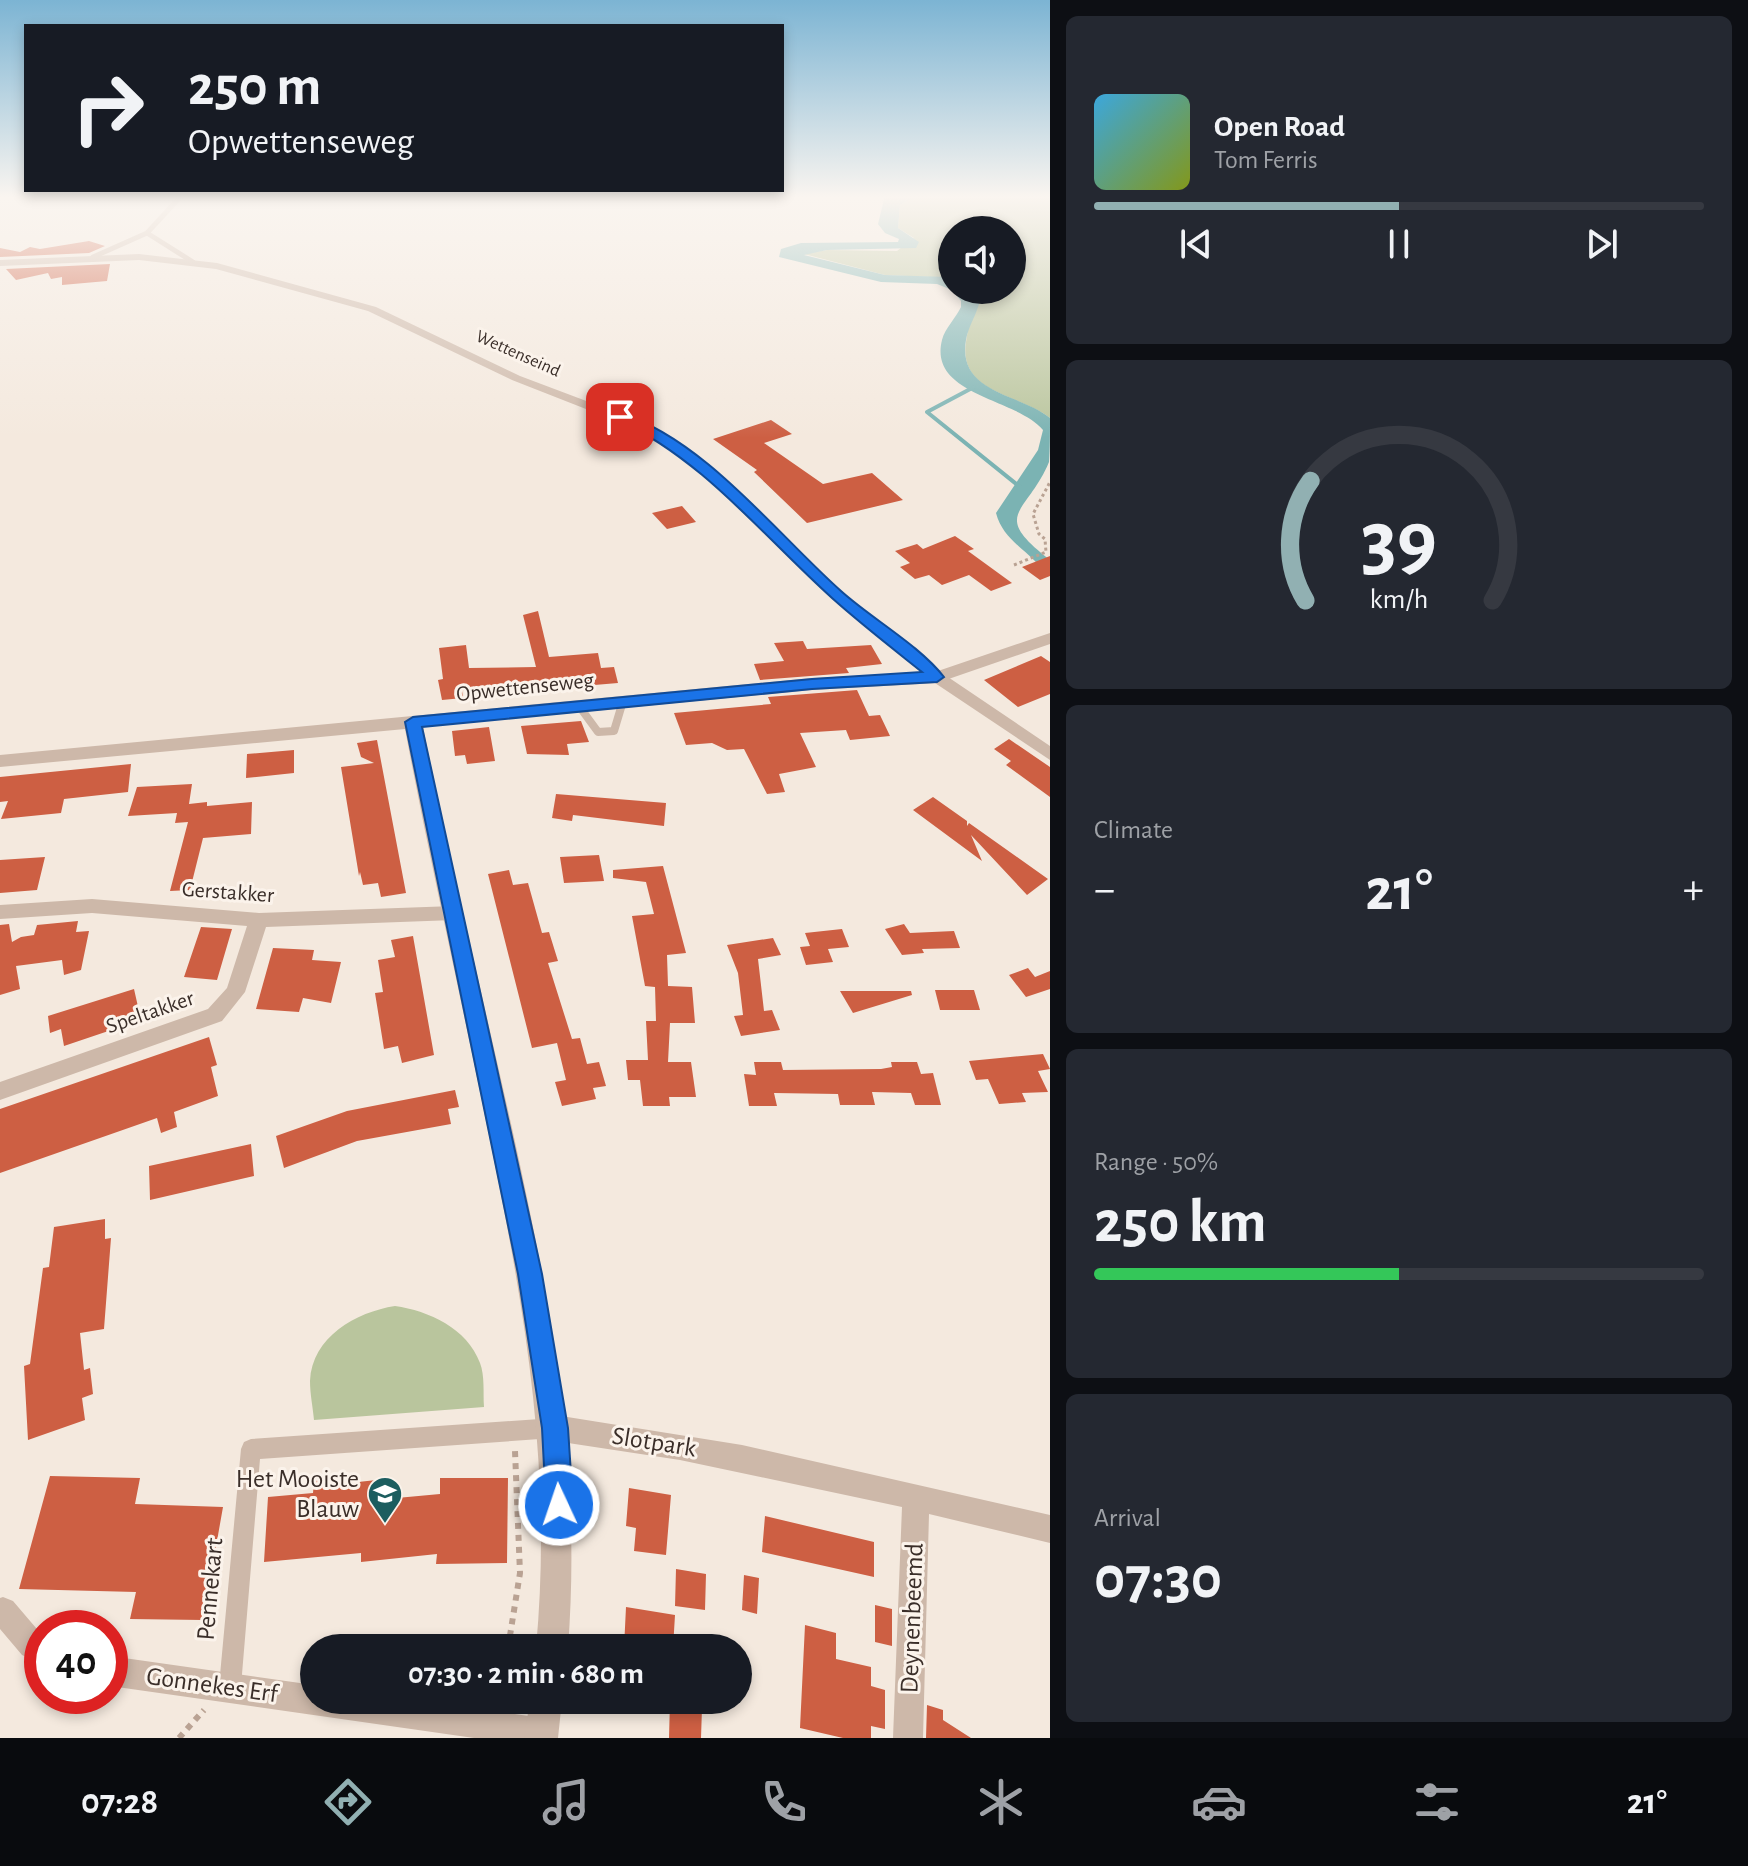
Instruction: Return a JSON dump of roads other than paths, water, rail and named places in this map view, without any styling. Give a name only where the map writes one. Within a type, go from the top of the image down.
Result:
[{"type":"street","name":"Wettenseind","points":[[247,276],[372,309],[516,378],[646,428],[696,461],[837,596],[937,677],[1050,754]]},
{"type":"street","name":"Opwettenseweg","points":[[0,761],[623,701],[937,677],[1050,638]]},
{"type":"street","points":[[413,722],[530,1274],[555,1428],[561,1531],[553,1634]]},
{"type":"street","name":"Gerstakker","points":[[0,912],[92,906],[259,920],[454,913]]},
{"type":"street","name":"Speltakker","points":[[0,1091],[215,1015],[235,992],[259,920]]},
{"type":"street","name":"Slotpark","points":[[251,1449],[555,1428],[636,1437],[751,1458],[1050,1529]]},
{"type":"street","name":"Pennekart","points":[[230,1686],[251,1449]]},
{"type":"street","name":"Deynenbeemd","points":[[908,1738],[916,1498]]},
{"type":"street","points":[[1,1608],[24,1635]]},
{"type":"street","name":"Gonnekes Erf","points":[[128,1673],[300,1698]]},
{"type":"street","name":"Gonnekes Erf","points":[[403,1714],[541,1736]]},
{"type":"street","points":[[541,1736],[544,1714]]},
{"type":"lane","points":[[579,706],[598,732],[614,731],[623,701]]},
{"type":"water","points":[[857,276],[938,277],[937,284],[881,282]]},
{"type":"water","points":[[961,304],[978,304],[966,340],[966,358],[971,371],[993,390],[1050,418],[1049,462],[1018,513],[1017,522],[1021,532],[1050,560],[1036,562],[1007,534],[996,513],[1038,450],[1043,430],[1031,419],[961,385],[948,373],[941,359],[942,340]]},
{"type":"waterway","points":[[974,387],[927,412],[1020,487]]},
{"type":"place","name":"Het Mooiste Blauw","points":[[385,1525]]}]
